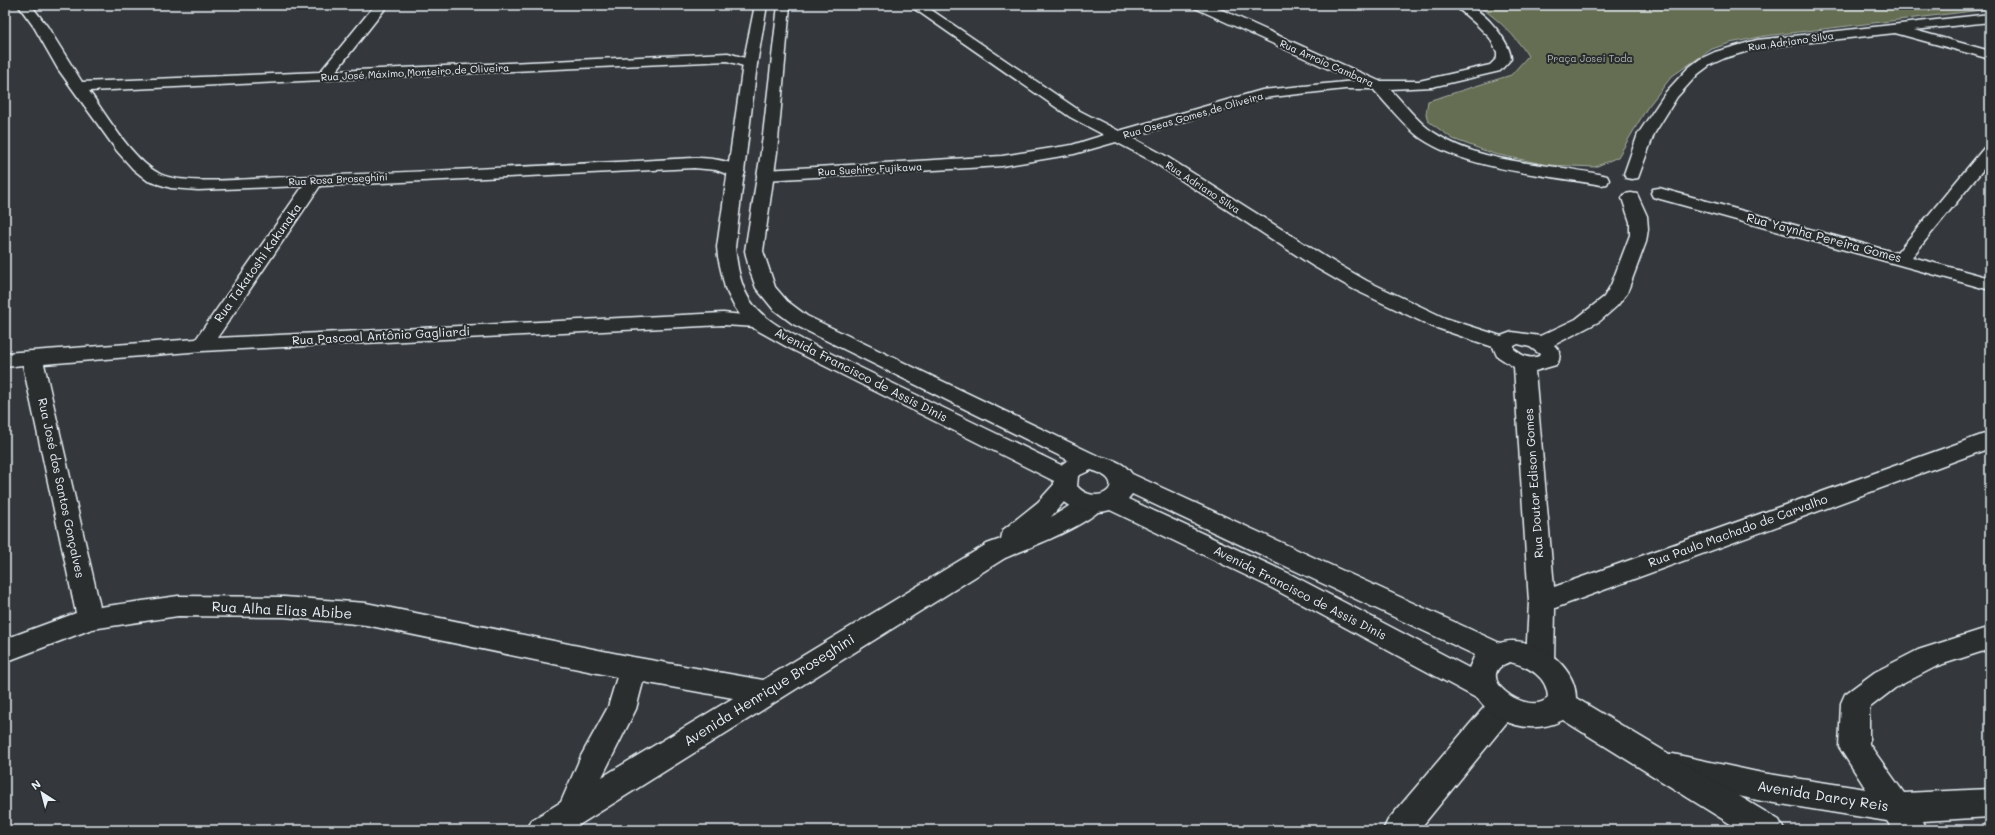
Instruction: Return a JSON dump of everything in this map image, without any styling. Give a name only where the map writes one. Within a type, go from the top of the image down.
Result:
[{"type":"street","name":"Rua Rosa Broseghini","points":[[24,5],[40,26],[65,69],[80,86],[123,148],[139,166],[154,178],[171,183],[198,185],[315,181],[694,163],[713,164],[726,167],[737,173]]},
{"type":"street","points":[[323,77],[382,5]]},
{"type":"street","name":"Avenida Francisco de Assis Dinis","points":[[761,5],[750,64],[737,173],[726,247],[728,269],[734,288],[757,321],[796,344],[1065,482]]},
{"type":"street","name":"Avenida Francisco de Assis Dinis","points":[[784,5],[765,175],[754,251],[758,268],[766,288],[780,305],[800,320],[1091,462]]},
{"type":"street","name":"Rua Adriano Silva","points":[[915,5],[1075,114],[1158,158],[1320,262],[1360,285],[1438,322],[1503,343]]},
{"type":"street","name":"Rua Arroio Cambara","points":[[1200,5],[1377,85],[1426,135],[1443,146],[1485,160],[1649,199],[1658,193]]},
{"type":"street","name":"Rua Oseas Gomes de Oliveira","points":[[975,163],[1002,161],[1074,150],[1262,94],[1345,85],[1432,83],[1488,70],[1500,64],[1504,59],[1505,54],[1501,45],[1483,23],[1460,5]]},
{"type":"street","name":"Rua Adriano Silva","points":[[1632,174],[1646,134],[1671,95],[1693,71],[1705,62],[1720,54],[1757,44],[1989,18]]},
{"type":"street","points":[[1891,28],[1990,54]]},
{"type":"street","name":"Rua José Máximo Monteiro de Oliveira","points":[[80,86],[323,77],[728,58],[750,64]]},
{"type":"street","points":[[1902,259],[1990,151]]},
{"type":"street","name":"Rua Suehiro Fujikawa","points":[[765,175],[975,163]]},
{"type":"street","points":[[1541,343],[1577,326],[1600,311],[1616,294],[1640,234],[1639,215],[1614,191],[1606,174],[1618,172],[1632,174],[1652,182],[1657,186],[1658,193]]},
{"type":"street","name":"Rua Takatoshi Kakunaka","points":[[202,345],[315,181]]},
{"type":"street","name":"Rua Yaynha Pereira Gomes","points":[[1658,193],[1990,284]]},
{"type":"street","name":"Rua Pascoal Antônio Gagliardi","points":[[5,360],[202,345],[723,319],[757,321]]},
{"type":"street","points":[[1512,338],[1526,338],[1541,343],[1550,352],[1549,360],[1539,365],[1524,364],[1512,359],[1504,351],[1503,343],[1512,338]]},
{"type":"street","name":"Rua José dos Santos Gonçalves","points":[[32,358],[90,619]]},
{"type":"street","name":"Rua Doutor Edison Gomes","points":[[1524,364],[1542,602]]},
{"type":"street","name":"Rua Paulo Machado de Carvalho","points":[[1542,602],[1990,440]]},
{"type":"street","points":[[1091,462],[1105,464],[1117,470],[1110,495],[1075,499],[1065,482],[1070,469],[1079,464],[1091,462]]},
{"type":"street","name":"Avenida Henrique Broseghini","points":[[996,551],[1046,508],[1065,482]]},
{"type":"street","name":"Avenida Francisco de Assis Dinis","points":[[1110,495],[1496,653]]},
{"type":"street","name":"Avenida Francisco de Assis Dinis","points":[[1110,495],[1281,581],[1494,698]]},
{"type":"street","name":"Avenida Henrique Broseghini","points":[[543,830],[996,551],[1061,523],[1110,495]]},
{"type":"street","points":[[1540,661],[1542,602]]},
{"type":"street","name":"Rua Alha Elias Abibe","points":[[5,651],[90,619],[178,606],[284,607],[366,614],[633,668],[766,692]]},
{"type":"street","points":[[1903,819],[1854,747],[1855,703],[1885,680],[1928,658],[1990,638]]},
{"type":"street","points":[[1510,651],[1526,654],[1540,661],[1557,678],[1562,687],[1563,696],[1561,704],[1548,716],[1526,717],[1494,698],[1480,674],[1484,661],[1496,653],[1510,651]]},
{"type":"street","points":[[572,812],[592,766],[622,709],[633,668]]},
{"type":"street","points":[[1399,830],[1494,698]]},
{"type":"street","name":"Avenida Darcy Reis","points":[[1561,704],[1768,830]]},
{"type":"street","name":"Avenida Darcy Reis","points":[[1659,765],[1903,819],[1990,803]]},
{"type":"green space","name":"Praça Josei Toda","points":[[1477,5],[1990,5],[1990,9],[1765,36],[1730,43],[1712,49],[1672,76],[1647,108],[1618,157],[1595,167],[1548,165],[1494,154],[1453,139],[1428,121],[1426,114],[1428,101],[1511,75],[1528,56],[1518,41],[1506,28]]}]
